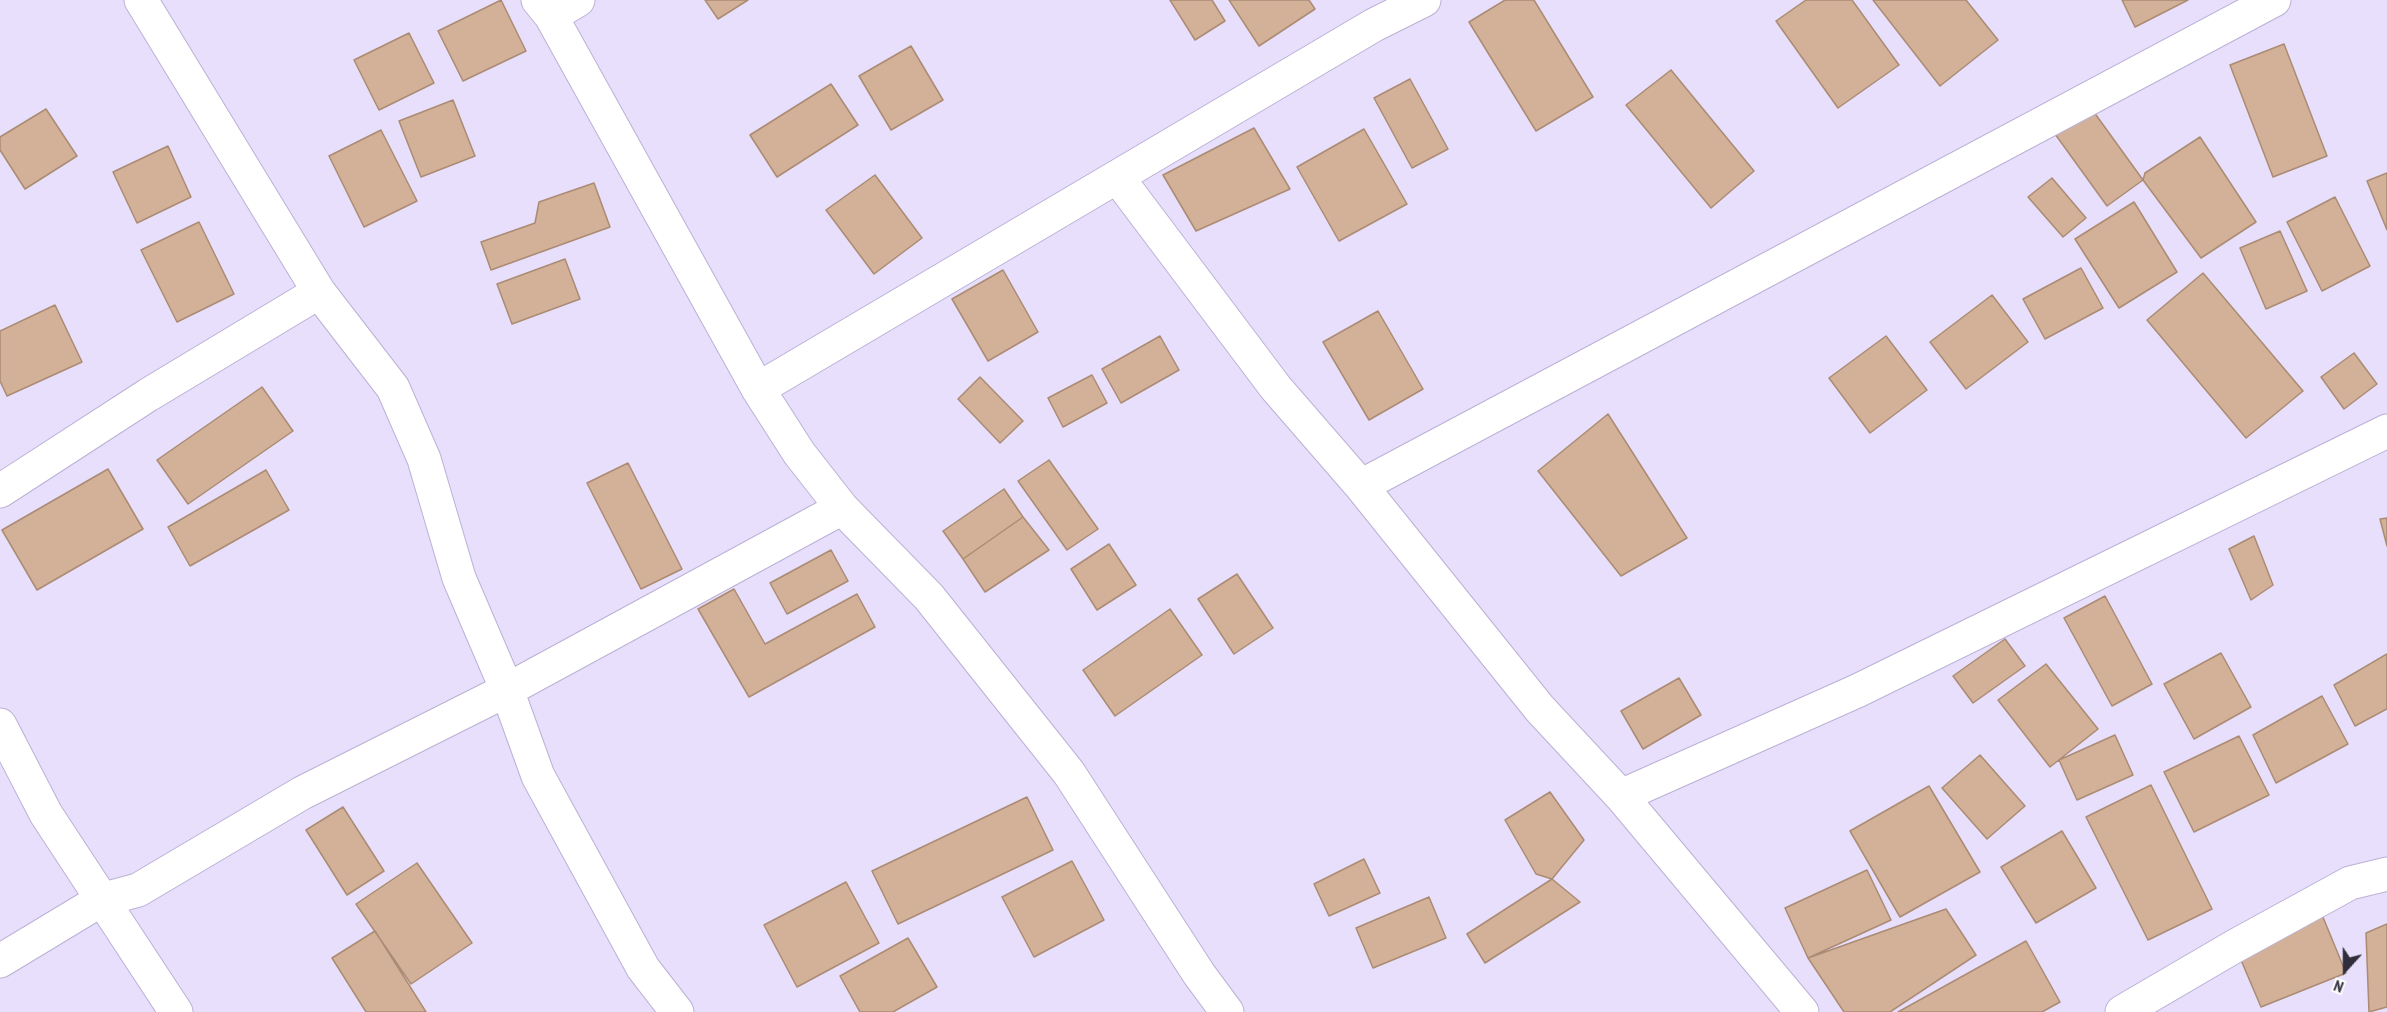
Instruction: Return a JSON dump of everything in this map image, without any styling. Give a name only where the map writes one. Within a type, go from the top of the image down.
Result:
[{"type":"street","points":[[141,0],[319,292],[393,388],[424,459],[459,578],[507,690],[538,776],[643,968],[677,1012]]},
{"type":"street","points":[[758,389],[1374,25],[1424,0]]},
{"type":"street","points":[[1361,486],[2274,0]]},
{"type":"street","points":[[556,5],[758,389],[799,453],[842,508],[929,597],[1069,772],[1199,975],[1227,1012]]},
{"type":"street","points":[[1118,178],[1276,388],[1361,486],[1539,709],[1621,796],[1802,1012]]},
{"type":"street","points":[[0,491],[148,395],[319,292]]},
{"type":"street","points":[[1621,796],[1857,691],[2387,431]]},
{"type":"street","points":[[0,961],[101,900],[138,890],[302,793],[507,690],[842,508]]},
{"type":"street","points":[[0,725],[46,814],[176,1012]]},
{"type":"street","points":[[2122,1012],[2350,883],[2387,874]]},
{"type":"building","points":[[501,0],[526,51],[463,81],[438,31]]},
{"type":"building","points":[[705,0],[748,0],[718,19]]},
{"type":"building","points":[[1170,0],[1212,0],[1225,21],[1195,40]]},
{"type":"building","points":[[1229,0],[1309,0],[1315,9],[1259,46]]},
{"type":"building","points":[[1505,0],[1534,0],[1593,97],[1536,131],[1469,22]]},
{"type":"building","points":[[1806,0],[1852,0],[1899,65],[1838,108],[1776,21]]},
{"type":"building","points":[[1873,0],[1966,0],[1998,40],[1940,86]]},
{"type":"building","points":[[2122,0],[2188,0],[2135,27]]},
{"type":"building","points":[[409,33],[434,83],[379,110],[354,60]]},
{"type":"building","points":[[2284,44],[2327,156],[2273,177],[2230,65]]},
{"type":"building","points":[[911,46],[943,100],[891,130],[859,76]]},
{"type":"building","points":[[1671,70],[1754,171],[1711,208],[1626,105]]},
{"type":"building","points":[[1410,79],[1448,149],[1412,168],[1374,98]]},
{"type":"building","points":[[831,84],[858,125],[777,177],[750,135]]},
{"type":"building","points":[[453,100],[475,156],[421,177],[399,121]]},
{"type":"building","points":[[2091,108],[2143,180],[2107,206],[2055,134]]},
{"type":"building","points":[[46,109],[77,156],[25,189],[0,150],[0,137]]},
{"type":"building","points":[[1254,128],[1290,189],[1196,231],[1163,175]]},
{"type":"building","points":[[1364,129],[1407,204],[1339,241],[1297,167]]},
{"type":"building","points":[[381,130],[417,201],[364,227],[329,156]]},
{"type":"building","points":[[2200,137],[2256,222],[2201,258],[2143,180],[2145,173]]},
{"type":"building","points":[[168,146],[191,197],[137,223],[113,172]]},
{"type":"building","points":[[2387,173],[2387,230],[2367,181]]},
{"type":"building","points":[[875,175],[922,238],[874,274],[826,210]]},
{"type":"building","points":[[2052,178],[2086,218],[2063,237],[2028,197]]},
{"type":"building","points":[[594,183],[610,227],[491,270],[481,242],[535,223],[539,202]]},
{"type":"building","points":[[2335,197],[2370,266],[2322,291],[2287,222]]},
{"type":"building","points":[[2134,202],[2177,272],[2119,308],[2075,239]]},
{"type":"building","points":[[199,222],[234,294],[177,322],[141,250]]},
{"type":"building","points":[[2280,231],[2307,291],[2266,309],[2240,248]]},
{"type":"building","points":[[565,259],[580,299],[512,324],[497,284]]},
{"type":"building","points":[[2081,268],[2103,308],[2045,339],[2023,299]]},
{"type":"building","points":[[1003,270],[1038,332],[988,361],[952,299]]},
{"type":"building","points":[[2203,273],[2303,391],[2246,438],[2147,320]]},
{"type":"building","points":[[1992,295],[2028,342],[1966,389],[1930,342]]},
{"type":"building","points":[[55,305],[82,362],[7,396],[0,381],[0,331]]},
{"type":"building","points":[[1378,311],[1423,389],[1369,420],[1323,342]]},
{"type":"building","points":[[1160,336],[1179,370],[1121,403],[1102,369]]},
{"type":"building","points":[[1886,336],[1927,390],[1870,433],[1829,378]]},
{"type":"building","points":[[2354,353],[2377,384],[2344,409],[2321,377]]},
{"type":"building","points":[[1092,375],[1107,403],[1063,427],[1048,398]]},
{"type":"building","points":[[980,377],[1023,421],[1000,443],[958,399]]},
{"type":"building","points":[[262,387],[293,431],[188,504],[157,460]]},
{"type":"building","points":[[1608,414],[1687,538],[1621,576],[1538,471]]},
{"type":"building","points":[[1049,460],[1098,529],[1067,550],[1018,481]]},
{"type":"building","points":[[628,463],[682,569],[641,589],[587,483]]},
{"type":"building","points":[[108,469],[143,529],[37,590],[2,530]]},
{"type":"building","points":[[266,470],[289,510],[190,566],[168,527]]},
{"type":"building","points":[[1004,489],[1023,517],[963,559],[943,531]]},
{"type":"building","points":[[1023,517],[1049,550],[985,592],[963,559]]},
{"type":"building","points":[[2387,518],[2387,546],[2380,519]]},
{"type":"building","points":[[2254,536],[2273,585],[2251,600],[2229,549]]},
{"type":"building","points":[[1109,544],[1136,585],[1097,610],[1071,569]]},
{"type":"building","points":[[831,550],[848,581],[787,614],[770,583]]},
{"type":"building","points":[[1237,574],[1273,628],[1234,654],[1198,599]]},
{"type":"building","points":[[734,589],[765,644],[857,594],[875,627],[749,697],[698,609]]},
{"type":"building","points":[[2105,596],[2152,684],[2112,706],[2064,618]]},
{"type":"building","points":[[1170,609],[1202,655],[1115,716],[1083,670]]},
{"type":"building","points":[[2005,639],[2025,666],[1973,703],[1953,676]]},
{"type":"building","points":[[2221,653],[2251,707],[2194,739],[2164,684]]},
{"type":"building","points":[[2387,654],[2387,709],[2355,726],[2334,685]]},
{"type":"building","points":[[2046,664],[2098,729],[2050,767],[1998,700]]},
{"type":"building","points":[[1679,678],[1701,715],[1643,749],[1621,711]]},
{"type":"building","points":[[2322,696],[2348,744],[2276,783],[2253,735]]},
{"type":"building","points":[[2115,735],[2133,775],[2077,800],[2059,760]]},
{"type":"building","points":[[2239,736],[2269,795],[2194,832],[2164,772]]},
{"type":"building","points":[[1980,755],[2025,806],[1987,839],[1942,788]]},
{"type":"building","points":[[2151,785],[2212,909],[2148,940],[2086,817]]},
{"type":"building","points":[[1929,786],[1980,872],[1900,917],[1850,831]]},
{"type":"building","points":[[1550,792],[1584,840],[1552,879],[1536,874],[1505,820]]},
{"type":"building","points":[[1027,797],[1053,850],[898,924],[872,871]]},
{"type":"building","points":[[343,807],[384,871],[347,895],[306,830]]},
{"type":"building","points":[[2062,831],[2096,888],[2036,923],[2001,867]]},
{"type":"building","points":[[1364,859],[1380,893],[1329,916],[1314,884]]},
{"type":"building","points":[[1072,861],[1104,920],[1034,957],[1002,897]]},
{"type":"building","points":[[417,863],[472,943],[411,984],[356,904]]},
{"type":"building","points":[[1867,870],[1891,920],[1808,958],[1785,908]]},
{"type":"building","points":[[1552,879],[1580,902],[1485,963],[1467,934]]},
{"type":"building","points":[[846,882],[879,943],[797,987],[764,925]]},
{"type":"building","points":[[1429,897],[1446,938],[1373,968],[1356,928]]},
{"type":"building","points":[[1946,909],[1976,955],[1890,1012],[1844,1012],[1808,958]]},
{"type":"building","points":[[2320,910],[2346,973],[2261,1007],[2235,946]]},
{"type":"building","points":[[2387,924],[2387,1007],[2369,1012],[2366,933]]},
{"type":"building","points":[[375,931],[426,1012],[366,1012],[332,958]]},
{"type":"building","points":[[908,938],[937,987],[893,1012],[860,1012],[840,976]]},
{"type":"building","points":[[2026,941],[2060,1002],[2042,1012],[1898,1012]]}]
